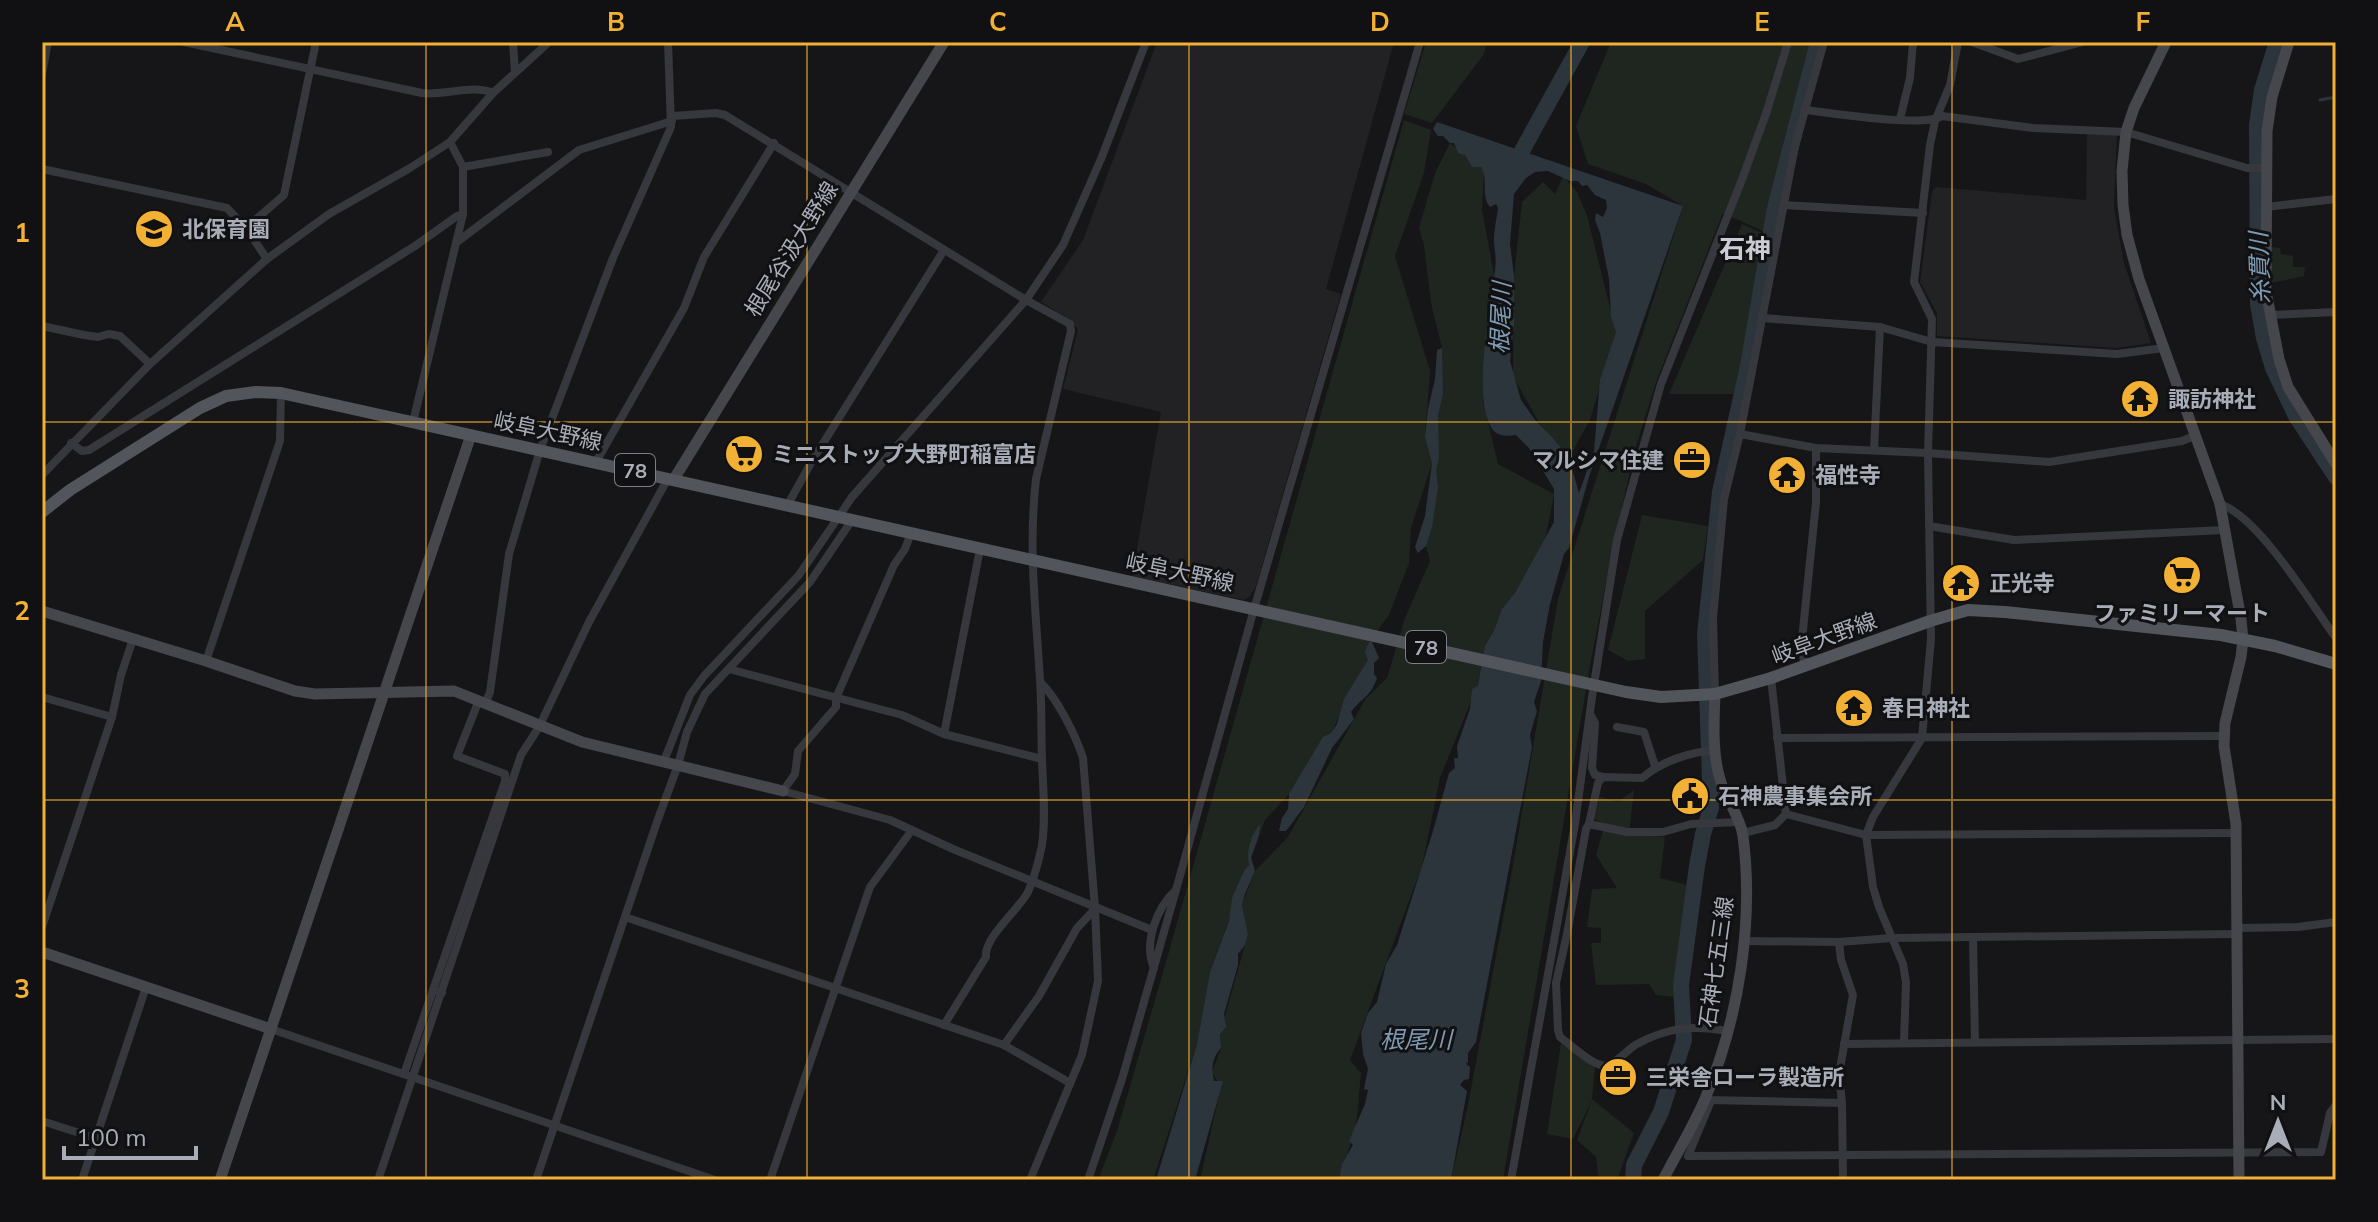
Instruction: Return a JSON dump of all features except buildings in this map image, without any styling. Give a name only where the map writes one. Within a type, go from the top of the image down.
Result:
[{"type":"main road","name":"岐阜大野線","points":[[42,512],[70,490],[200,408],[226,396],[281,393],[1661,697],[1709,695],[1771,678],[1804,664],[1968,610],[2221,635],[2336,664]]},
{"type":"street","points":[[42,74],[48,42]]},
{"type":"street","points":[[185,54],[187,42],[422,93],[448,94],[476,90],[493,93]]},
{"type":"street","points":[[246,228],[284,195],[316,42]]},
{"type":"street","points":[[513,42],[515,72]]},
{"type":"street","points":[[42,475],[150,364],[267,259],[329,214],[450,142],[493,93],[549,42]]},
{"type":"street","points":[[508,782],[505,774],[457,756],[482,701],[490,692],[509,554],[540,450],[613,258],[672,119],[668,42]]},
{"type":"street","name":"根尾谷汲大野線","points":[[674,479],[944,42]]},
{"type":"street","points":[[664,761],[690,695],[704,676],[799,575],[862,485],[1026,300],[1063,245],[1081,208],[1146,42]]},
{"type":"street","points":[[1088,1180],[1122,1079],[1261,611],[1420,42]]},
{"type":"street","points":[[1511,1180],[1575,824],[1590,713],[1589,683],[1617,540],[1666,368],[1741,182],[1788,42]]},
{"type":"street","points":[[1709,695],[1724,499],[1740,434],[1795,146],[1824,42]]},
{"type":"street","points":[[1900,119],[1910,78],[1913,42]]},
{"type":"street","points":[[1904,1042],[1906,982],[1903,964],[1873,887],[1866,835],[1873,817],[1922,738],[1931,639],[1928,453],[1932,319],[1914,282],[1930,145],[1935,121],[1950,85],[1958,42]]},
{"type":"street","points":[[1972,42],[2018,59],[2083,42]]},
{"type":"street","points":[[2166,42],[2134,108],[2126,132],[2122,171],[2127,235],[2139,279],[2220,504],[2243,640],[2224,736],[2236,833],[2239,1180]]},
{"type":"street","points":[[2289,42],[2272,97],[2259,168],[2265,207],[2266,291],[2279,359],[2288,387],[2336,464]]},
{"type":"street","points":[[1805,110],[1935,121],[1942,116],[2033,128],[2126,132],[2259,168]]},
{"type":"street","points":[[457,242],[579,150],[672,119],[716,113],[774,143],[944,250],[1070,324],[1071,331],[1036,479],[1031,560],[1041,683],[1042,847],[1032,881],[1015,912],[992,938],[985,952],[986,957],[944,1025]]},
{"type":"street","points":[[413,422],[463,214],[463,167],[450,142]]},
{"type":"street","points":[[596,462],[684,308],[704,257],[774,143]]},
{"type":"street","points":[[463,167],[548,152]]},
{"type":"street","points":[[42,169],[227,208],[246,228],[267,259]]},
{"type":"street","points":[[2265,207],[2336,199]]},
{"type":"street","points":[[1784,205],[1923,213]]},
{"type":"street","points":[[71,443],[82,451],[89,450],[463,214]]},
{"type":"street","points":[[787,506],[944,250]]},
{"type":"street","points":[[2269,315],[2336,312]]},
{"type":"street","points":[[1762,318],[1880,327],[1932,342],[2117,354],[2164,348]]},
{"type":"street","points":[[42,326],[98,337],[109,334],[120,336],[150,364]]},
{"type":"street","points":[[1874,450],[1880,327]]},
{"type":"street","points":[[206,661],[280,441],[281,393]]},
{"type":"street","points":[[1740,434],[1816,448],[2049,462],[2182,441],[2194,436]]},
{"type":"street","points":[[220,1180],[471,435]]},
{"type":"street","points":[[1804,664],[1802,640],[1816,502],[1816,448]]},
{"type":"street","points":[[378,1180],[414,1078],[438,992],[508,782],[539,727],[594,612],[666,482],[674,479]]},
{"type":"street","points":[[2220,504],[2234,508],[2271,546],[2336,638]]},
{"type":"street","points":[[536,1180],[687,732],[705,694],[810,582],[852,520]]},
{"type":"street","points":[[1929,526],[2014,540],[2224,530]]},
{"type":"street","points":[[783,791],[795,774],[798,751],[836,707],[836,698],[911,533]]},
{"type":"street","points":[[944,734],[980,549]]},
{"type":"street","points":[[42,611],[295,691],[315,694],[454,691],[582,742],[890,820],[1152,930]]},
{"type":"street","points":[[42,927],[112,717],[133,639]]},
{"type":"street","points":[[729,669],[902,715],[944,734],[1042,759]]},
{"type":"street","points":[[1771,678],[1786,814]]},
{"type":"street","points":[[1030,1180],[1082,1055],[1098,981],[1083,758],[1049,690],[1041,683]]},
{"type":"street","name":"石神七五三線","points":[[1663,1180],[1708,1100],[1734,1004],[1743,941],[1747,894],[1741,828],[1710,751],[1714,724],[1709,695]]},
{"type":"street","points":[[42,697],[112,717]]},
{"type":"street","points":[[1590,713],[1595,723],[1592,768],[1595,775],[1642,778],[1655,766],[1710,751]]},
{"type":"street","points":[[1617,727],[1644,732],[1655,766]]},
{"type":"street","points":[[1777,738],[2224,736]]},
{"type":"street","points":[[1603,777],[1598,783],[1586,829],[1556,983],[1560,1037],[1599,1065],[1608,1066],[1636,1044],[1673,1029],[1699,1026],[1727,1031]]},
{"type":"street","points":[[1786,814],[1866,835],[2236,833]]},
{"type":"street","points":[[1589,824],[1627,832],[1663,832],[1691,824],[1741,828],[1775,825],[1786,814]]},
{"type":"street","points":[[770,1180],[870,887],[912,830]]},
{"type":"street","points":[[1154,968],[1150,960],[1152,930],[1169,897],[1176,890]]},
{"type":"street","points":[[1004,1045],[1039,996],[1077,928],[1095,908]]},
{"type":"street","points":[[625,917],[1004,1045],[1070,1083]]},
{"type":"street","points":[[1743,941],[1839,942],[1892,938],[2237,931],[2336,922]]},
{"type":"street","points":[[1973,937],[1975,1042]]},
{"type":"street","points":[[1839,942],[1843,969],[1853,995],[1839,1074],[1843,1180]]},
{"type":"street","points":[[42,952],[715,1180]]},
{"type":"street","points":[[82,1180],[146,987]]},
{"type":"street","points":[[404,1074],[438,992]]},
{"type":"street","points":[[1844,1044],[2336,1039]]},
{"type":"street","points":[[1842,1103],[1708,1100],[1688,1156],[2321,1152],[2330,1113],[2336,1105]]},
{"type":"street","points":[[42,1121],[95,1138]]},
{"type":"shaded area","points":[[1157,42],[1394,42],[1326,289],[1341,294],[1256,586],[1244,600],[1132,576],[1161,412],[1063,389],[1078,330],[1071,320],[1041,302],[1083,240]]},
{"type":"shaded area","points":[[1426,42],[1487,42],[1484,54],[1432,123],[1404,114]]},
{"type":"shaded area","points":[[1611,42],[1815,42],[1765,232],[1723,213],[1656,382],[1634,453],[1590,666],[1503,1180],[1451,1180],[1513,865],[1558,599],[1683,206],[1646,184],[1588,164],[1576,126]]},
{"type":"shaded area","points":[[1404,120],[1431,130],[1424,173],[1395,256],[1430,371],[1425,437],[1442,348],[1419,228],[1435,173],[1450,143],[1484,170],[1482,210],[1494,275],[1483,401],[1498,464],[1554,494],[1545,541],[1471,701],[1440,778],[1422,866],[1350,1060],[1361,1073],[1356,1127],[1339,1180],[1200,1180],[1221,1087],[1212,1072],[1221,1048],[1220,1034],[1248,934],[1242,905],[1255,871],[1288,837],[1366,698],[1387,678],[1405,618],[1430,561],[1426,546],[1432,463],[1411,528],[1409,563],[1389,615],[1369,642],[1368,660],[1331,733],[1289,794],[1265,820],[1210,972],[1197,1044],[1153,1180],[1098,1180],[1117,1131],[1166,962]]},
{"type":"shaded area","points":[[2087,132],[2117,132],[2114,208],[2124,263],[2151,343],[2116,348],[1937,336],[1937,313],[1920,282],[1932,192],[1936,187],[2086,200]]},
{"type":"shaded area","points":[[1563,176],[1577,192],[1587,215],[1616,332],[1590,420],[1569,458],[1541,426],[1513,376],[1514,276],[1522,202],[1543,182],[1555,194]]},
{"type":"shaded area","points":[[1742,224],[1769,236],[1739,394],[1669,394]]},
{"type":"shaded area","points":[[2271,247],[2280,248],[2281,254],[2293,256],[2293,267],[2305,267],[2304,276],[2271,283]]},
{"type":"shaded area","points":[[1642,515],[1708,526],[1703,560],[1645,611],[1645,659],[1628,661],[1608,650]]},
{"type":"shaded area","points":[[1634,790],[1629,834],[1665,837],[1660,878],[1687,885],[1675,997],[1656,995],[1649,984],[1596,985],[1591,943],[1601,943],[1601,928],[1587,927],[1592,889],[1617,888],[1596,855],[1605,824],[1594,819],[1600,797],[1618,802]]},
{"type":"shaded area","points":[[1561,1043],[1595,1067],[1592,1099],[1634,1133],[1617,1180],[1599,1180],[1596,1157],[1577,1140],[1592,1100],[1573,1139],[1547,1134]]},
{"type":"water","name":"根尾川","points":[[1437,122],[1683,206],[1589,477],[1550,604],[1543,642],[1541,681],[1534,702],[1537,711],[1530,735],[1532,747],[1476,1042],[1468,1053],[1466,1064],[1470,1067],[1469,1079],[1460,1085],[1467,1091],[1451,1180],[1339,1180],[1342,1164],[1353,1145],[1349,1141],[1368,1090],[1364,1089],[1368,1069],[1361,1033],[1368,1013],[1377,1002],[1386,964],[1397,945],[1449,773],[1455,768],[1454,758],[1458,758],[1457,746],[1470,709],[1472,689],[1478,686],[1485,646],[1502,609],[1515,593],[1554,522],[1554,489],[1529,448],[1516,435],[1504,436],[1493,430],[1483,398],[1487,328],[1496,266],[1494,235],[1498,208],[1496,204],[1490,207],[1487,202],[1481,167],[1472,167],[1465,155],[1458,153],[1454,143],[1438,136],[1433,129]],"holes":[[[1548,171],[1587,185],[1595,195],[1606,200],[1603,217],[1596,213],[1595,220],[1609,279],[1611,317],[1616,332],[1600,380],[1594,451],[1579,493],[1569,458],[1521,400],[1510,361],[1514,325],[1514,276],[1510,244],[1514,194],[1535,172]]]},
{"type":"water","name":"根尾川","points":[[1442,348],[1443,394],[1438,415],[1439,458],[1436,470],[1438,488],[1432,527],[1426,546],[1418,553],[1415,547],[1425,516],[1432,463],[1425,437],[1428,409],[1437,350]]},
{"type":"water","points":[[1369,642],[1372,642],[1379,658],[1374,663],[1377,678],[1374,685],[1351,712],[1354,719],[1332,748],[1304,807],[1286,831],[1279,831],[1288,809],[1289,794],[1323,737],[1331,733],[1337,724],[1344,699],[1368,660],[1365,652]]},
{"type":"water","points":[[1260,824],[1251,857],[1255,871],[1242,905],[1248,934],[1238,954],[1238,965],[1224,1014],[1226,1027],[1220,1034],[1221,1048],[1213,1063],[1214,1081],[1223,1081],[1195,1180],[1156,1180],[1197,1044],[1210,972],[1229,921],[1232,898],[1249,865],[1252,838]]},
{"type":"waterway","name":"根尾川","points":[[1513,167],[1582,42]]},
{"type":"waterway","points":[[1633,1180],[1634,1165],[1661,1112],[1684,1040],[1681,985],[1697,866],[1711,808],[1705,634],[1720,492],[1748,366],[1775,208],[1818,42]]},
{"type":"waterway","name":"糸貫川","points":[[2277,42],[2262,90],[2257,125],[2258,304],[2273,368],[2296,416],[2336,477]]},
{"type":"waterway","points":[[2320,100],[2336,97]]},
{"type":"place","name":"北保育園","points":[[154,229]]},
{"type":"place","name":"諏訪神社","points":[[2140,399]]},
{"type":"place","name":"ミニストップ大野町稲富店","points":[[744,454]]},
{"type":"place","name":"マルシマ住建","points":[[1692,460]]},
{"type":"place","name":"福性寺","points":[[1787,475]]},
{"type":"place","name":"ファミリーマート","points":[[2182,575]]},
{"type":"place","name":"正光寺","points":[[1961,583]]},
{"type":"place","name":"春日神社","points":[[1854,708]]},
{"type":"place","name":"石神農事集会所","points":[[1690,796]]},
{"type":"place","name":"三栄舎ローラ製造所","points":[[1618,1077]]},
{"type":"district","name":"石神","points":[[1745,248]]}]
